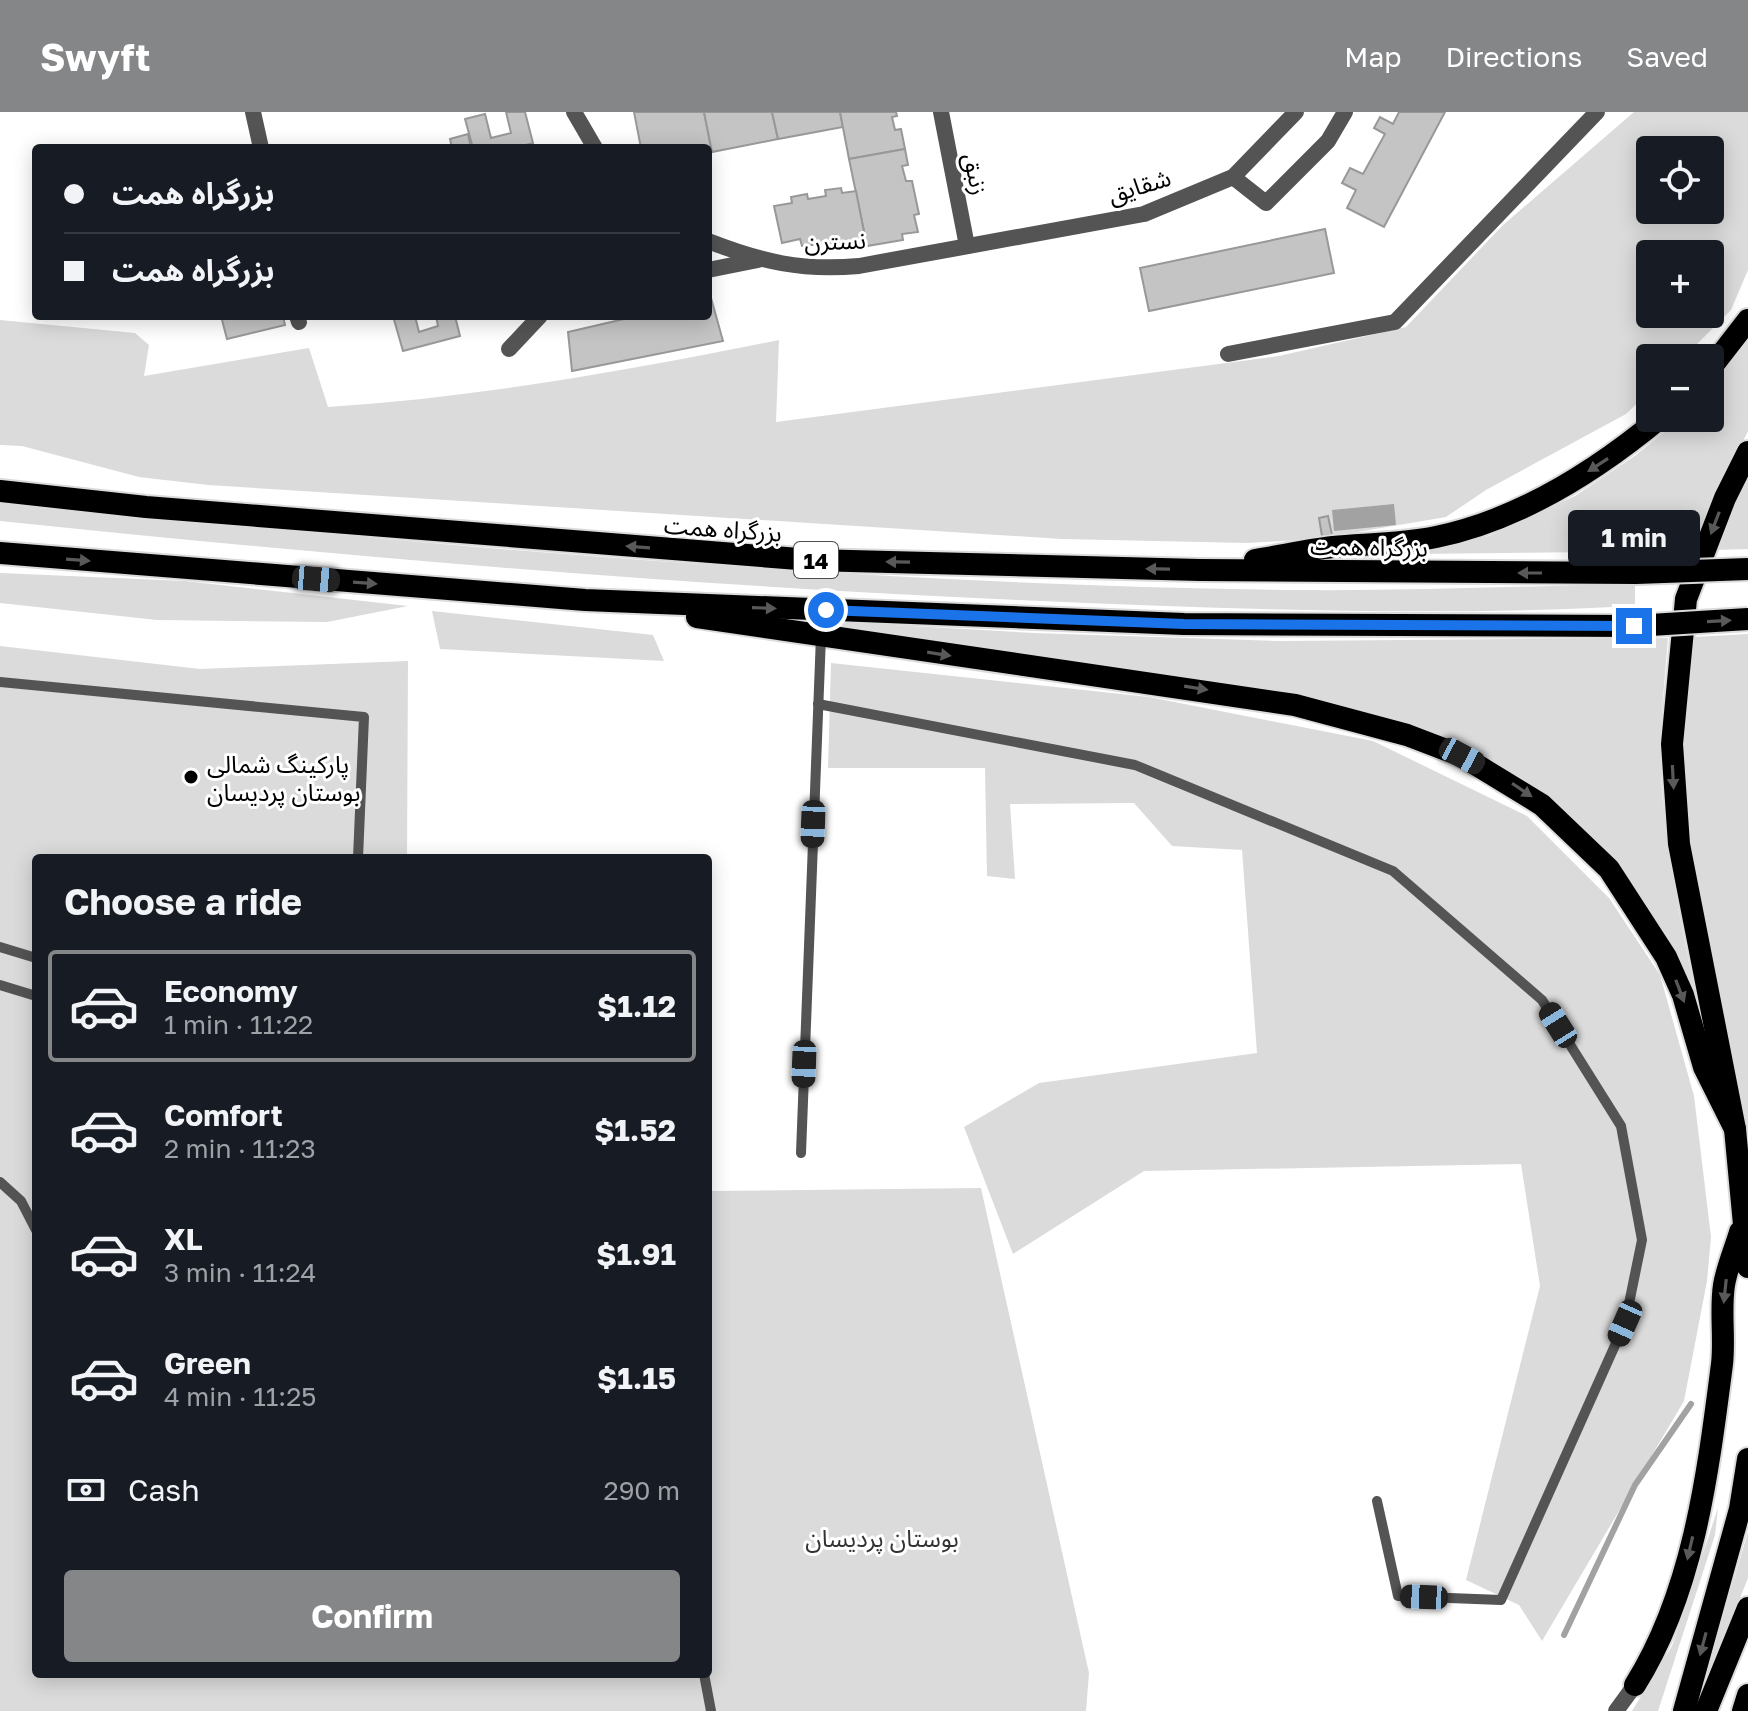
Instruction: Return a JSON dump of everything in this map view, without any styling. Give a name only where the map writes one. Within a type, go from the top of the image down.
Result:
[{"type":"highway","points":[[1724,351],[1748,320]]},
{"type":"highway","points":[[1200,570],[1330,547],[1436,537],[1475,526],[1554,491],[1601,463],[1642,432]]},
{"type":"highway","points":[[1748,452],[1725,498],[1686,599],[1672,744],[1679,844],[1735,1129],[1748,1267]]},
{"type":"highway","name":"بزرگراه همت","points":[[0,491],[162,508],[811,560],[1200,570],[1636,573],[1748,569]]},
{"type":"highway","name":"14","points":[[0,553],[585,600],[1184,624],[1634,626],[1748,619]]},
{"type":"highway","points":[[0,561],[40,558]]},
{"type":"highway","points":[[585,600],[1295,705],[1407,735],[1486,768],[1525,792],[1576,834],[1609,869],[1631,900],[1666,957],[1683,995],[1704,1067],[1735,1129]]},
{"type":"highway","points":[[1635,1685],[1668,1618],[1688,1558],[1704,1484],[1723,1360],[1724,1285],[1745,1216]]},
{"type":"highway","points":[[1684,1711],[1740,1509],[1748,1459]]},
{"type":"highway","points":[[1706,1711],[1748,1608]]},
{"type":"highway","points":[[1743,1711],[1748,1695]]},
{"type":"street","points":[[253,112],[260,144]]},
{"type":"street","points":[[574,112],[593,144]]},
{"type":"street","name":"زنبق","points":[[941,112],[967,246]]},
{"type":"street","name":"شقایق","points":[[967,246],[1144,214],[1233,177],[1296,112]]},
{"type":"street","points":[[1233,177],[1266,203],[1328,141],[1345,112]]},
{"type":"street","points":[[1228,354],[1395,322],[1597,112]]},
{"type":"street","name":"نسترن","points":[[712,243],[758,260],[814,269],[845,267],[967,246]]},
{"type":"street","points":[[712,269],[758,260]]},
{"type":"street","points":[[509,349],[536,320]]},
{"type":"street","points":[[1616,1711],[1635,1685]]},
{"type":"lane","points":[[801,1153],[821,636]]},
{"type":"lane","points":[[0,682],[364,717],[358,854]]},
{"type":"lane","points":[[818,704],[1135,765],[1393,871],[1542,1000],[1621,1126],[1642,1240],[1625,1323],[1501,1600],[1398,1596],[1377,1501]]},
{"type":"lane","points":[[0,947],[32,957]]},
{"type":"lane","points":[[0,985],[32,995]]},
{"type":"lane","points":[[0,1182],[21,1201],[32,1222]]},
{"type":"lane","points":[[705,1678],[711,1711]]},
{"type":"green space","points":[[1634,112],[1748,112],[1748,270],[1731,310],[1724,317],[1724,240],[1636,240],[1636,328],[1713,328],[1697,344],[1636,344],[1636,404],[1626,414],[1486,490],[1446,517],[1316,539],[1248,543],[1062,539],[208,485],[139,477],[22,446],[0,445],[0,320],[135,333],[149,345],[144,376],[309,348],[328,407],[442,397],[555,381],[779,340],[776,422],[1279,356],[1406,327],[1503,225]]},
{"type":"green space","points":[[1748,341],[1748,431],[1690,551],[1328,555],[1422,549],[1489,536],[1575,496],[1664,432],[1724,432],[1724,371]]},
{"type":"green space","points":[[1748,477],[1748,549],[1714,550]]},
{"type":"green space","points":[[0,503],[486,548],[973,580],[1297,590],[1635,584],[1635,606],[1481,611],[1249,609],[891,594],[636,578],[0,521]]},
{"type":"green space","points":[[0,573],[185,581],[408,606],[327,622],[157,620],[0,603]]},
{"type":"green space","points":[[432,611],[653,635],[664,661],[440,649]]},
{"type":"green space","points":[[787,619],[1034,633],[1279,641],[1668,638],[1661,734],[1662,792],[1676,895],[1711,1065],[1689,998],[1552,802],[1499,767],[1443,739],[1385,718],[1262,689]]},
{"type":"green space","points":[[1748,634],[1748,1135],[1691,848],[1684,739],[1693,637]]},
{"type":"green space","name":"بوستان پردیسان","points":[[0,646],[200,669],[408,661],[407,854],[32,854],[32,1678],[712,1678],[712,1191],[981,1188],[1089,1673],[1086,1711],[0,1711]]},
{"type":"green space","points":[[831,663],[1149,697],[1373,741],[1527,816],[1609,898],[1660,975],[1694,1096],[1711,1237],[1707,1281],[1684,1401],[1542,1641],[1519,1605],[1466,1580],[1540,1286],[1521,1164],[1144,1171],[1013,1254],[964,1127],[1039,1083],[1257,1053],[1242,850],[1172,846],[1134,803],[1010,804],[1015,879],[987,876],[985,768],[828,768]]},
{"type":"green space","points":[[1718,1508],[1715,1535],[1658,1711],[1632,1711],[1672,1646]]},
{"type":"green space","points":[[1748,1532],[1748,1578],[1695,1711]]},
{"type":"shaded area","points":[[1394,504],[1396,525],[1334,531],[1332,510]]},
{"type":"building","points":[[506,112],[525,112],[533,143],[529,144],[472,144],[465,119],[485,114],[491,138],[511,133]]},
{"type":"building","points":[[634,112],[704,112],[710,144],[640,144]]},
{"type":"building","points":[[704,112],[772,112],[778,139],[712,152]]},
{"type":"building","points":[[772,112],[840,112],[843,127],[778,139]]},
{"type":"building","points":[[840,112],[896,112],[897,116],[892,117],[895,130],[901,129],[905,149],[849,159]]},
{"type":"building","points":[[1399,112],[1445,112],[1384,227],[1347,208],[1356,190],[1342,183],[1350,168],[1363,174],[1385,134],[1374,128],[1380,117],[1393,124]]},
{"type":"building","points":[[468,134],[470,144],[451,144],[450,139]]},
{"type":"building","points":[[905,149],[908,165],[902,166],[906,181],[912,181],[919,214],[914,215],[918,232],[902,234],[903,240],[867,246],[849,159]]},
{"type":"building","points":[[841,188],[842,193],[856,191],[866,242],[835,249],[834,243],[802,246],[800,239],[782,243],[774,206],[792,203],[791,197],[807,194],[808,199],[826,196],[825,190]]},
{"type":"building","points":[[1325,229],[1334,273],[1149,311],[1140,268]]},
{"type":"building","points":[[712,302],[723,341],[572,371],[568,332],[620,320],[712,320]]},
{"type":"building","points":[[222,320],[284,320],[285,325],[227,339]]},
{"type":"building","points":[[394,320],[416,320],[419,332],[438,326],[437,320],[456,320],[460,336],[403,351]]},
{"type":"building","points":[[1328,516],[1332,535],[1322,536],[1319,518]]},
{"type":"waterway","points":[[1564,1635],[1635,1485],[1691,1404]]},
{"type":"place","name":"پارکینگ شمالی بوستان پردیسان","points":[[191,777]]},
{"type":"route","points":[[826,610],[1184,624],[1454,628],[1634,626]]}]
